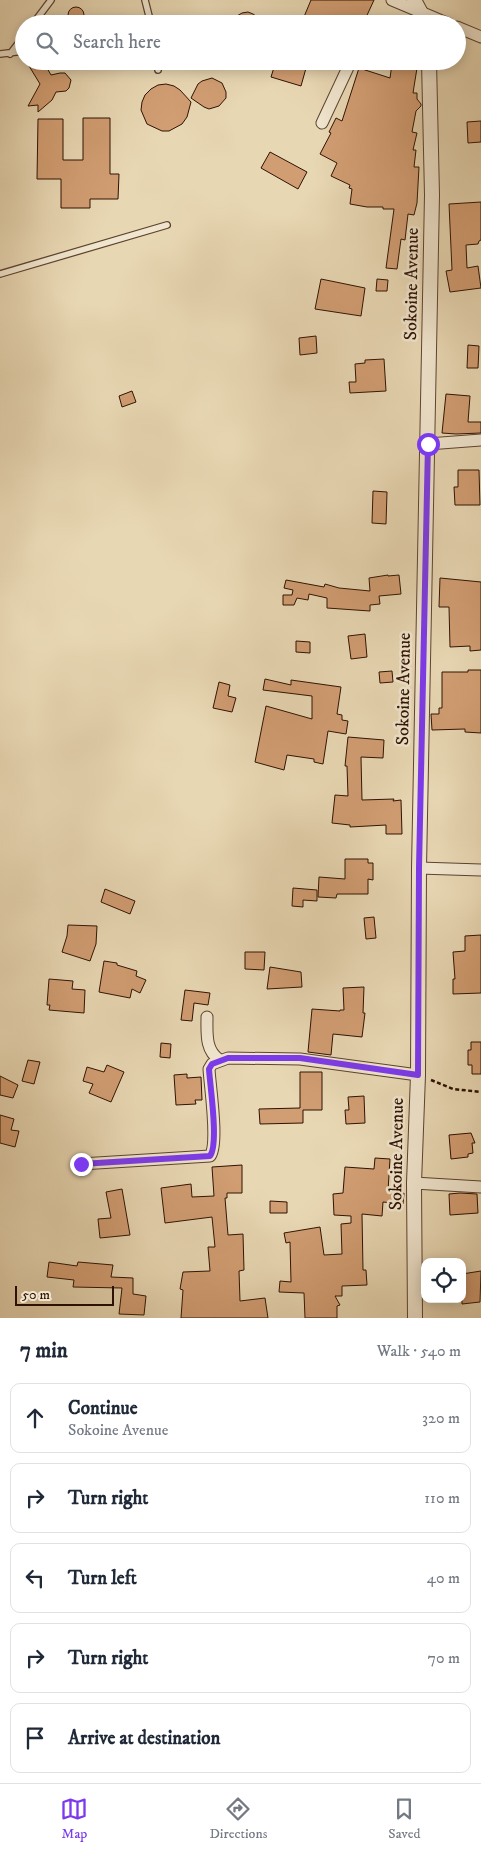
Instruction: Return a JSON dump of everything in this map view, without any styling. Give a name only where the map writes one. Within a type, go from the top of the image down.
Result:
[{"type":"street","points":[[392,0],[416,5],[433,15]]},
{"type":"street","points":[[466,31],[481,37]]},
{"type":"street","points":[[322,123],[347,70]]},
{"type":"street","name":"Sokoine Avenue","points":[[415,1318],[414,1183],[418,1075],[419,868],[432,195],[429,70]]},
{"type":"street","points":[[428,444],[481,440]]},
{"type":"street","points":[[419,868],[481,870]]},
{"type":"street","points":[[207,1018],[209,1048],[211,1053],[220,1060]]},
{"type":"street","points":[[81,1164],[210,1156],[214,1146],[214,1125],[209,1069],[212,1064],[220,1060],[236,1057],[300,1058],[418,1075]]},
{"type":"street","points":[[414,1183],[481,1187]]},
{"type":"lane","points":[[40,15],[52,0]]},
{"type":"lane","points":[[145,0],[149,15]]},
{"type":"lane","points":[[10,54],[15,48]]},
{"type":"lane","points":[[0,54],[15,53]]},
{"type":"lane","points":[[0,274],[167,225]]},
{"type":"path","points":[[418,1075],[454,1088],[481,1092]]},
{"type":"building","points":[[311,0],[374,0],[367,15],[305,15]]},
{"type":"building","points":[[76,7],[84,15],[68,15]]},
{"type":"building","points":[[248,12],[254,15],[239,15]]},
{"type":"building","points":[[31,70],[48,70],[51,75],[65,73],[71,80],[66,91],[56,92],[52,100],[38,112],[38,105],[28,106],[40,84]]},
{"type":"building","points":[[273,70],[305,70],[301,86],[271,77]]},
{"type":"building","points":[[358,70],[365,70],[390,78],[391,70],[417,70],[413,93],[417,93],[417,99],[421,104],[416,111],[412,132],[417,133],[413,150],[416,150],[414,167],[419,167],[417,203],[414,215],[408,214],[405,240],[401,239],[397,269],[386,268],[394,209],[350,204],[352,189],[349,188],[350,185],[331,176],[337,163],[320,154],[331,133],[329,132],[336,118],[342,121]]},
{"type":"building","points":[[212,78],[222,83],[226,92],[226,98],[219,106],[209,109],[191,98],[198,84]]},
{"type":"building","points":[[166,84],[180,90],[191,102],[187,117],[182,124],[169,131],[162,131],[147,124],[141,110],[145,95],[158,85]]},
{"type":"building","points":[[83,118],[110,118],[110,174],[119,174],[118,199],[90,199],[90,208],[61,208],[61,179],[37,179],[38,119],[63,119],[63,160],[83,160]]},
{"type":"building","points":[[481,121],[481,142],[468,143],[467,122]]},
{"type":"building","points":[[270,152],[307,172],[298,189],[261,168]]},
{"type":"building","points":[[481,202],[481,240],[478,244],[466,245],[467,268],[478,266],[481,288],[450,292],[446,271],[452,270],[449,204]]},
{"type":"building","points":[[321,279],[365,288],[361,316],[315,309]]},
{"type":"building","points":[[377,279],[388,280],[387,291],[376,291]]},
{"type":"building","points":[[316,336],[317,353],[300,355],[299,338]]},
{"type":"building","points":[[468,345],[479,346],[478,368],[467,368]]},
{"type":"building","points":[[384,359],[386,391],[350,393],[349,382],[356,382],[355,364],[365,363],[365,360]]},
{"type":"building","points":[[132,391],[136,402],[122,407],[119,396]]},
{"type":"building","points":[[446,394],[470,396],[468,422],[481,422],[481,433],[442,433]]},
{"type":"building","points":[[458,470],[479,470],[480,505],[455,505],[454,487],[458,487]]},
{"type":"building","points":[[373,491],[387,492],[386,524],[372,523]]},
{"type":"building","points":[[399,575],[401,594],[379,596],[380,604],[370,605],[370,611],[327,608],[327,598],[309,594],[308,600],[297,598],[294,605],[283,605],[283,595],[292,595],[293,590],[284,588],[286,580],[324,587],[325,584],[339,588],[370,591],[369,578]]},
{"type":"building","points":[[440,578],[481,582],[481,650],[470,651],[470,646],[450,647],[449,607],[439,607]]},
{"type":"building","points":[[365,634],[367,657],[351,659],[348,636]]},
{"type":"building","points":[[296,641],[310,642],[310,653],[296,652]]},
{"type":"building","points":[[468,670],[481,670],[481,733],[465,732],[465,729],[432,730],[431,714],[439,714],[439,708],[442,708],[442,672],[468,672]]},
{"type":"building","points":[[392,671],[393,682],[380,683],[379,672]]},
{"type":"building","points":[[265,679],[291,685],[291,680],[341,687],[337,714],[342,715],[342,720],[348,721],[346,734],[328,731],[323,764],[314,762],[314,759],[287,755],[284,770],[255,762],[266,706],[312,719],[312,696],[263,690]]},
{"type":"building","points":[[219,682],[230,685],[228,696],[236,698],[232,712],[213,708]]},
{"type":"building","points":[[348,737],[384,740],[383,758],[361,757],[362,800],[401,800],[402,834],[386,834],[386,825],[350,827],[350,825],[332,823],[335,795],[348,796],[347,766],[345,766]]},
{"type":"building","points":[[345,859],[368,859],[368,863],[373,863],[373,880],[368,879],[368,894],[337,894],[336,898],[318,897],[319,877],[345,879]]},
{"type":"building","points":[[293,888],[317,890],[317,901],[303,900],[303,907],[292,906]]},
{"type":"building","points":[[105,889],[135,901],[130,914],[101,902]]},
{"type":"building","points":[[374,917],[376,938],[366,939],[364,918]]},
{"type":"building","points":[[68,925],[97,926],[96,944],[90,961],[62,952]]},
{"type":"building","points":[[481,935],[481,993],[453,994],[453,979],[455,979],[453,952],[465,951],[465,936]]},
{"type":"building","points":[[245,952],[265,952],[264,970],[245,969]]},
{"type":"building","points":[[104,961],[117,963],[117,965],[137,971],[136,976],[146,980],[140,993],[132,989],[130,998],[99,992]]},
{"type":"building","points":[[270,967],[301,972],[302,987],[267,989]]},
{"type":"building","points":[[49,979],[73,981],[72,989],[85,990],[84,1013],[49,1010],[50,1005],[47,1005]]},
{"type":"building","points":[[364,987],[363,1013],[365,1013],[362,1037],[333,1034],[331,1055],[308,1052],[312,1009],[344,1010],[343,988]]},
{"type":"building","points":[[185,990],[210,993],[208,1005],[194,1003],[192,1021],[181,1020]]},
{"type":"building","points":[[471,1042],[481,1042],[481,1074],[472,1074],[472,1065],[468,1065],[468,1050],[471,1050]]},
{"type":"building","points":[[161,1043],[171,1044],[170,1058],[160,1057]]},
{"type":"building","points":[[28,1060],[40,1062],[34,1084],[22,1081]]},
{"type":"building","points":[[107,1065],[124,1072],[111,1102],[89,1093],[93,1084],[83,1081],[87,1067],[104,1072]]},
{"type":"building","points":[[300,1072],[322,1072],[322,1110],[303,1110],[303,1123],[260,1124],[259,1109],[300,1108]]},
{"type":"building","points":[[187,1074],[187,1078],[201,1077],[202,1100],[195,1100],[196,1104],[176,1105],[174,1075]]},
{"type":"building","points":[[0,1076],[18,1085],[13,1098],[0,1095]]},
{"type":"building","points":[[364,1096],[365,1123],[346,1124],[345,1110],[349,1110],[348,1097]]},
{"type":"building","points":[[0,1115],[14,1119],[11,1130],[19,1131],[15,1147],[0,1143]]},
{"type":"building","points":[[471,1133],[475,1143],[472,1143],[473,1153],[468,1154],[468,1157],[451,1159],[449,1135]]},
{"type":"building","points":[[375,1158],[390,1159],[388,1191],[404,1193],[403,1204],[383,1202],[382,1216],[362,1214],[363,1270],[366,1270],[367,1285],[342,1286],[342,1296],[335,1296],[340,1305],[337,1306],[337,1318],[305,1318],[304,1293],[279,1292],[280,1281],[291,1282],[290,1242],[286,1243],[284,1233],[320,1227],[324,1255],[342,1254],[341,1224],[351,1223],[351,1216],[334,1215],[333,1194],[343,1193],[345,1167],[374,1169]]},
{"type":"building","points":[[242,1165],[242,1193],[227,1193],[227,1198],[225,1198],[228,1235],[243,1234],[244,1270],[239,1271],[240,1301],[265,1298],[268,1318],[181,1318],[183,1290],[180,1289],[183,1272],[210,1271],[208,1247],[215,1247],[212,1217],[165,1223],[161,1188],[191,1184],[192,1197],[214,1196],[212,1167]]},
{"type":"building","points":[[122,1189],[130,1235],[100,1238],[98,1219],[111,1218],[106,1192]]},
{"type":"building","points":[[449,1194],[477,1194],[478,1213],[450,1215]]},
{"type":"building","points":[[270,1201],[287,1202],[287,1213],[270,1213]]},
{"type":"building","points":[[49,1262],[77,1266],[78,1262],[113,1265],[111,1277],[133,1278],[133,1294],[146,1296],[144,1315],[119,1314],[122,1288],[73,1287],[74,1280],[47,1277]]},
{"type":"building","points":[[481,1271],[480,1302],[462,1304],[466,1303],[466,1273]]},
{"type":"route","points":[[81,1164],[165,1158],[202,1158],[210,1156],[214,1146],[214,1125],[209,1069],[212,1064],[220,1060],[236,1057],[300,1058],[418,1075],[419,868],[428,444]]}]
